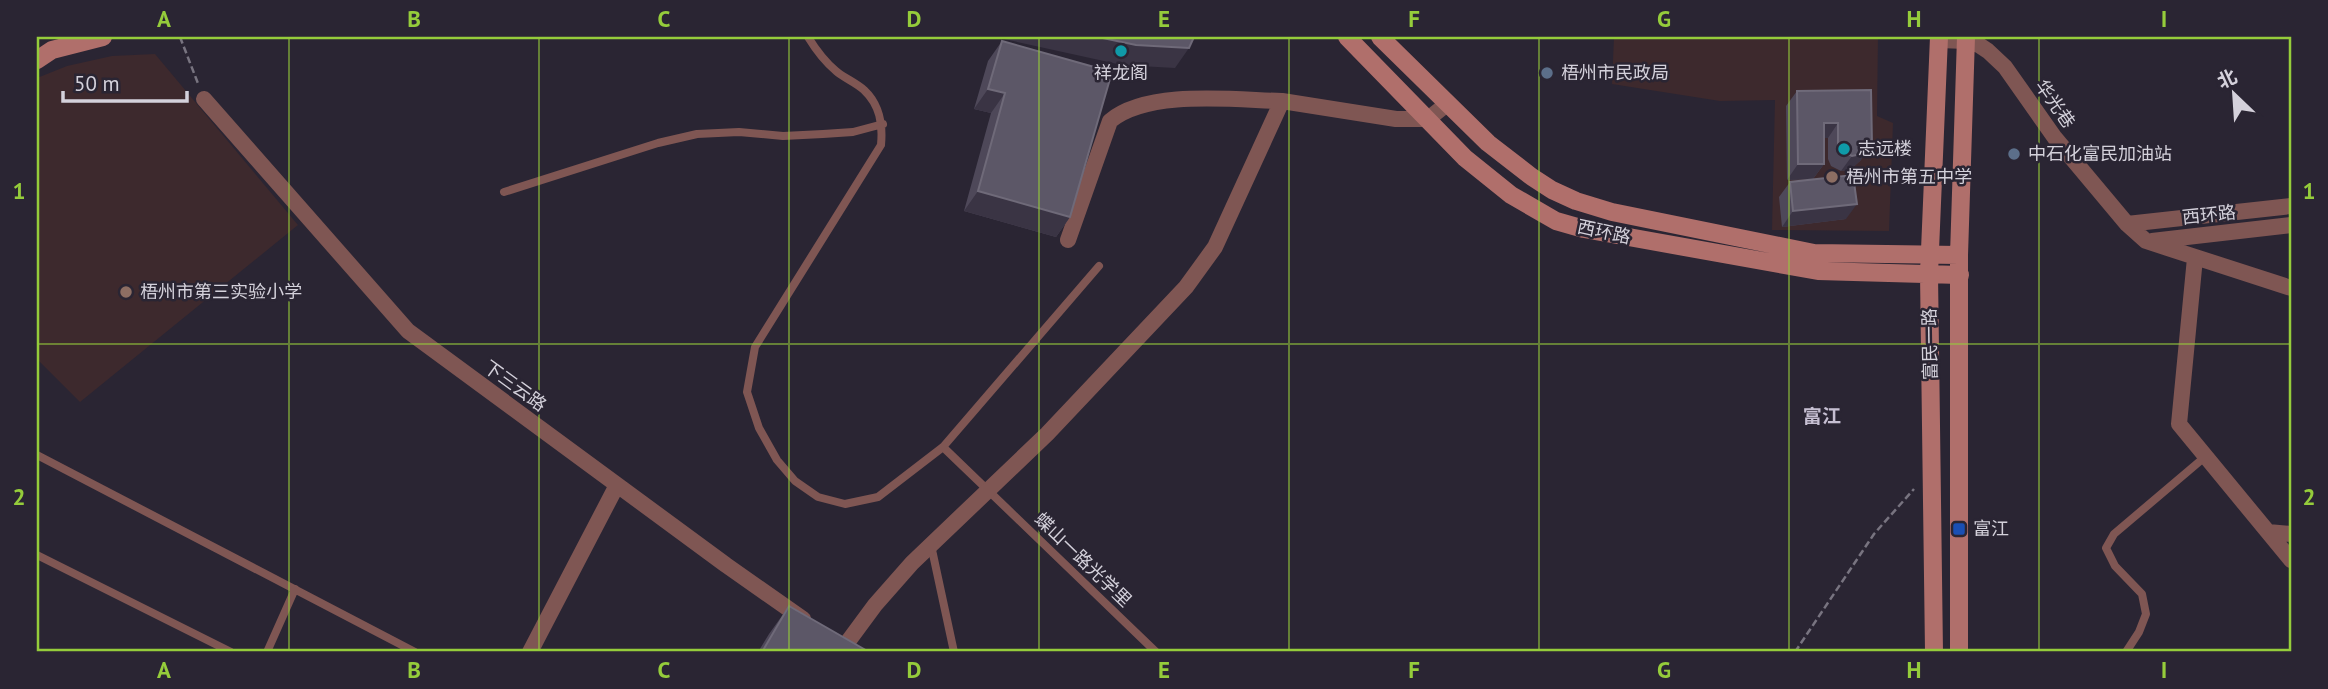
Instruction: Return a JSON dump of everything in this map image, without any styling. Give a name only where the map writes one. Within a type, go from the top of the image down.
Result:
[{"type":"main road","points":[[37,60],[52,50],[103,37]]},
{"type":"main road","name":"西环路","points":[[1347,37],[1465,158],[1511,195],[1556,220],[1584,229],[1818,271],[1960,275]]},
{"type":"main road","name":"西环路","points":[[1380,37],[1488,143],[1552,190],[1588,205],[1814,253],[1959,255]]},
{"type":"main road","name":"富民一路","points":[[1934,652],[1929,274],[1939,38]]},
{"type":"main road","points":[[1959,652],[1959,255],[1966,39]]},
{"type":"street","name":"华光巷","points":[[1939,38],[1966,39],[1988,51],[2005,67],[2054,138],[2127,224],[2146,242],[2291,288]]},
{"type":"street","name":"下三云路","points":[[204,99],[408,331],[812,625]]},
{"type":"street","points":[[843,646],[874,605],[931,545],[1047,434],[1186,287],[1215,247],[1282,101]]},
{"type":"street","points":[[1068,240],[1110,121],[1120,112],[1158,102],[1282,101],[1396,119],[1428,120],[1447,104]]},
{"type":"street","name":"西环路","points":[[2127,224],[2291,206]]},
{"type":"street","name":"西环路","points":[[2146,242],[2291,225]]},
{"type":"street","points":[[2195,258],[2179,424],[2291,561]]},
{"type":"street","points":[[530,652],[617,485]]},
{"type":"street","points":[[2268,532],[2291,534]]},
{"type":"lane","points":[[808,37],[820,56],[837,73],[864,90],[877,107],[883,124],[881,145],[754,347],[747,392],[759,428],[777,460],[795,481],[818,497],[845,505],[878,497],[943,447],[1099,266]]},
{"type":"lane","points":[[504,192],[658,143],[697,134],[738,132],[783,136],[853,132],[883,124]]},
{"type":"lane","name":"蝶山一路光学里","points":[[943,447],[1156,652]]},
{"type":"lane","points":[[37,455],[415,652]]},
{"type":"lane","points":[[2126,652],[2146,614],[2142,594],[2115,566],[2106,548],[2114,534],[2206,456]]},
{"type":"lane","points":[[931,545],[954,652]]},
{"type":"lane","points":[[37,555],[231,652]]},
{"type":"lane","points":[[267,652],[295,589]]},
{"type":"path","points":[[180,37],[204,99]]},
{"type":"path","points":[[1795,652],[1874,534],[1931,470]]},
{"type":"shaded area","name":"梧州市第五中学","points":[[1614,37],[1878,37],[1877,116],[1893,123],[1889,231],[1772,230],[1775,100],[1720,101],[1612,84]]},
{"type":"shaded area","name":"梧州市第三实验小学","points":[[155,54],[298,225],[80,402],[37,359],[37,78],[67,66],[112,56]]},
{"type":"building","points":[[1098,37],[1194,37],[1189,48],[1136,45]]},
{"type":"building","points":[[1002,41],[1112,72],[1070,217],[978,191],[1005,93],[988,89]]},
{"type":"building","points":[[1871,90],[1872,145],[1861,154],[1852,156],[1842,151],[1838,144],[1838,123],[1824,123],[1824,164],[1798,164],[1797,91]]},
{"type":"building","points":[[1853,175],[1857,204],[1793,211],[1790,182]]},
{"type":"building","points":[[789,606],[869,652],[762,652]]},
{"type":"place","name":"祥龙阁","points":[[1121,51]]},
{"type":"place","name":"梧州市民政局","points":[[1547,73]]},
{"type":"place","name":"志远楼","points":[[1844,149]]},
{"type":"place","name":"中石化富民加油站","points":[[2014,154]]},
{"type":"place","name":"梧州市第五中学","points":[[1832,177]]},
{"type":"place","name":"梧州市第三实验小学","points":[[126,292]]},
{"type":"place","name":"富江","points":[[1959,529]]},
{"type":"district","name":"富江","points":[[1822,416]]}]
